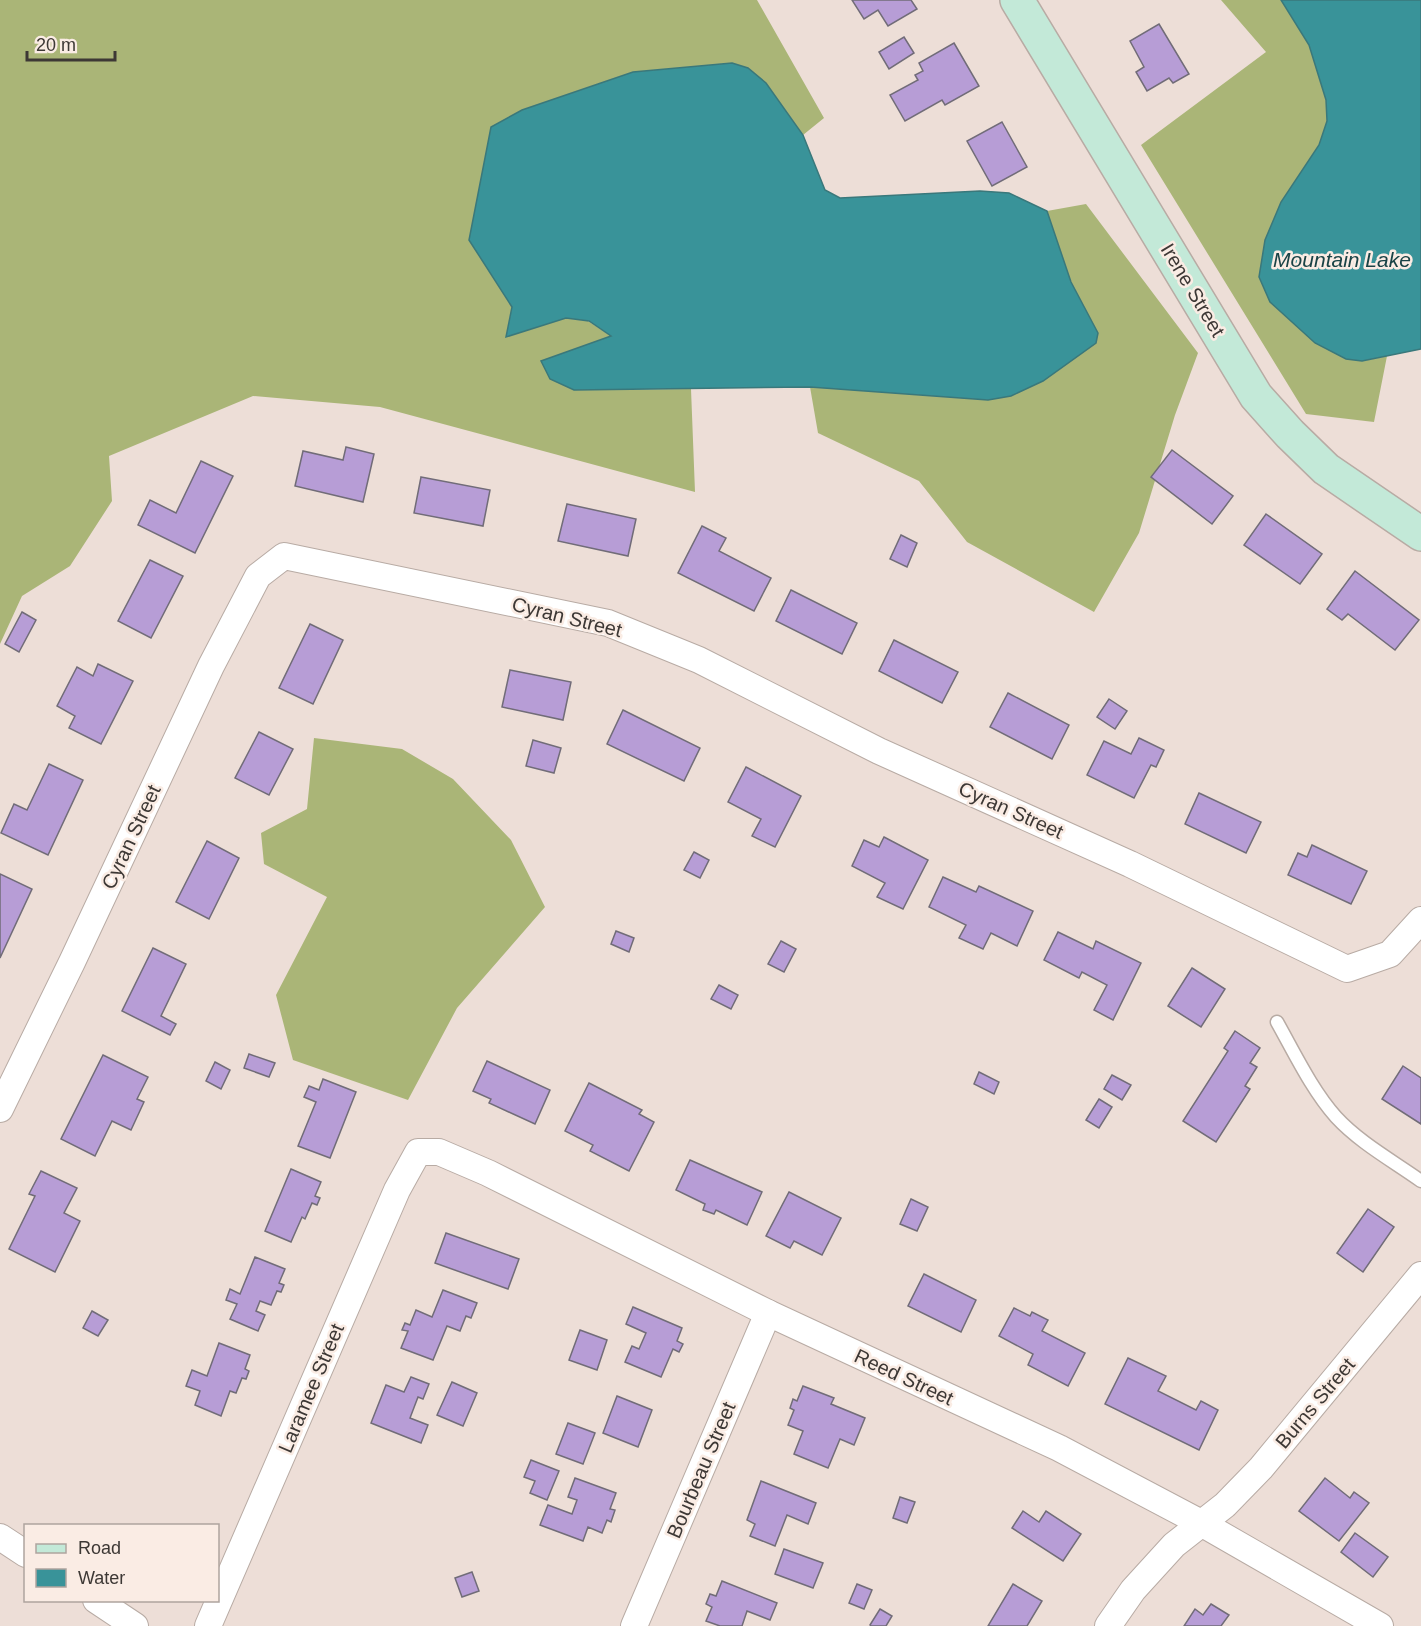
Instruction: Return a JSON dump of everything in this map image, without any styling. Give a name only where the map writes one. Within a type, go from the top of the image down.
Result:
[{"type":"street","name":"Irene Street","points":[[1017,0],[1256,396],[1326,469],[1421,534]]},
{"type":"street","name":"Cyran Street","points":[[0,1109],[211,666],[258,576],[284,556],[608,623],[699,660],[879,750],[1130,864],[1347,969],[1390,954],[1421,920]]},
{"type":"street","name":"Reed Street","points":[[418,1152],[439,1152],[488,1173],[768,1314],[1059,1448],[1201,1523],[1380,1626]]},
{"type":"street","name":"Laramee Street","points":[[219,1600],[396,1190],[418,1152]]},
{"type":"street","name":"Burns Street","points":[[1108,1626],[1133,1590],[1174,1545],[1225,1505],[1262,1468],[1421,1275]]},
{"type":"street","name":"Bourbeau Street","points":[[634,1626],[768,1314]]},
{"type":"street","points":[[0,1537],[24,1553]]},
{"type":"street","points":[[99,1602],[135,1626]]},
{"type":"street","name":"Laramee Street","points":[[208,1626],[218,1602]]},
{"type":"lane","points":[[1277,1023],[1315,1089],[1337,1117],[1353,1133],[1421,1181]]},
{"type":"green space","points":[[0,0],[757,0],[824,118],[803,135],[766,83],[732,63],[633,72],[522,110],[469,240],[512,307],[506,336],[566,318],[588,321],[611,336],[542,361],[574,390],[691,389],[695,492],[380,407],[253,396],[109,456],[112,501],[70,566],[22,596],[0,644]]},
{"type":"green space","points":[[1221,0],[1281,0],[1309,45],[1326,100],[1327,121],[1319,145],[1281,202],[1362,361],[1387,356],[1374,422],[1306,414],[1141,145],[1266,52]]},
{"type":"green space","points":[[1086,204],[1198,353],[1175,415],[1139,533],[1094,612],[967,542],[919,481],[818,433],[810,387],[988,400],[1098,333],[1071,282],[1047,211]]},
{"type":"green space","points":[[314,738],[402,749],[453,779],[511,840],[545,907],[457,1008],[408,1100],[293,1060],[276,995],[327,897],[264,864],[261,833],[307,809]]},
{"type":"water","name":"Mountain Lake","points":[[1281,0],[1421,0],[1421,349],[1362,361],[1346,359],[1315,343],[1270,302],[1259,277],[1265,240],[1281,202],[1319,145],[1327,121],[1326,100],[1309,45]]},
{"type":"water","points":[[732,63],[748,68],[766,83],[803,135],[825,190],[840,198],[980,191],[1009,193],[1047,211],[1071,282],[1098,333],[1096,343],[1043,381],[1011,396],[988,400],[810,387],[574,390],[550,379],[541,361],[611,336],[589,321],[566,318],[506,337],[512,307],[469,240],[491,127],[522,110],[633,72]]},
{"type":"building","points":[[852,0],[911,0],[917,9],[888,26],[878,10],[864,19]]},
{"type":"building","points":[[1159,24],[1189,74],[1173,83],[1169,78],[1147,91],[1136,72],[1144,67],[1130,41]]},
{"type":"building","points":[[904,37],[914,53],[889,69],[879,52]]},
{"type":"building","points":[[954,43],[979,86],[945,105],[942,100],[905,121],[890,95],[918,80],[915,75],[923,71],[919,63]]},
{"type":"building","points":[[1002,122],[1027,167],[992,186],[967,141]]},
{"type":"building","points":[[346,447],[374,454],[363,502],[295,486],[303,451],[343,460]]},
{"type":"building","points":[[1172,450],[1233,496],[1212,524],[1151,477]]},
{"type":"building","points":[[201,461],[233,476],[195,553],[138,525],[150,500],[176,513]]},
{"type":"building","points":[[421,477],[490,490],[483,526],[414,513]]},
{"type":"building","points":[[567,504],[636,519],[628,556],[558,541]]},
{"type":"building","points":[[1266,514],[1322,554],[1300,584],[1244,545]]},
{"type":"building","points":[[702,526],[726,538],[719,551],[771,578],[754,611],[678,573]]},
{"type":"building","points":[[901,535],[917,543],[907,567],[890,559]]},
{"type":"building","points":[[150,560],[183,576],[151,638],[118,621]]},
{"type":"building","points":[[1355,571],[1419,620],[1395,650],[1348,614],[1342,620],[1327,609]]},
{"type":"building","points":[[791,590],[857,623],[842,654],[776,621]]},
{"type":"building","points":[[22,612],[36,620],[19,652],[5,644]]},
{"type":"building","points":[[310,624],[343,640],[313,704],[279,688]]},
{"type":"building","points":[[894,640],[958,672],[942,703],[879,671]]},
{"type":"building","points":[[98,664],[133,681],[101,744],[69,728],[75,716],[57,706],[77,667],[93,676]]},
{"type":"building","points":[[510,670],[571,682],[563,720],[502,707]]},
{"type":"building","points":[[1008,693],[1069,725],[1052,759],[990,727]]},
{"type":"building","points":[[1109,699],[1127,711],[1115,729],[1097,717]]},
{"type":"building","points":[[623,710],[700,748],[684,781],[607,744]]},
{"type":"building","points":[[259,732],[293,749],[269,795],[235,778]]},
{"type":"building","points":[[1139,738],[1164,750],[1156,767],[1151,765],[1134,798],[1087,775],[1104,741],[1131,754]]},
{"type":"building","points":[[533,740],[561,748],[554,773],[526,766]]},
{"type":"building","points":[[49,764],[83,780],[48,855],[1,833],[14,804],[27,810]]},
{"type":"building","points":[[746,767],[801,796],[775,847],[752,836],[761,819],[728,802]]},
{"type":"building","points":[[1199,793],[1261,822],[1246,853],[1185,824]]},
{"type":"building","points":[[884,837],[928,860],[903,909],[877,897],[885,883],[852,866],[864,840],[879,847]]},
{"type":"building","points":[[207,841],[239,858],[209,919],[176,902]]},
{"type":"building","points":[[1312,845],[1367,871],[1351,904],[1288,875],[1298,853],[1307,857]]},
{"type":"building","points":[[694,852],[709,860],[700,878],[684,870]]},
{"type":"building","points":[[0,874],[32,889],[0,958]]},
{"type":"building","points":[[943,877],[976,892],[979,886],[1033,911],[1017,946],[991,933],[983,949],[959,938],[966,925],[929,907]]},
{"type":"building","points":[[616,931],[634,938],[629,952],[611,944]]},
{"type":"building","points":[[1058,932],[1093,949],[1096,941],[1141,963],[1113,1020],[1094,1010],[1107,985],[1082,972],[1079,978],[1044,960]]},
{"type":"building","points":[[781,941],[796,949],[784,972],[768,964]]},
{"type":"building","points":[[153,948],[186,964],[161,1016],[176,1024],[170,1035],[122,1011]]},
{"type":"building","points":[[1192,968],[1225,989],[1201,1027],[1168,1006]]},
{"type":"building","points":[[719,985],[738,995],[731,1009],[711,999]]},
{"type":"building","points":[[1235,1031],[1260,1048],[1250,1063],[1257,1067],[1245,1086],[1250,1089],[1216,1142],[1183,1121],[1228,1051],[1224,1048]]},
{"type":"building","points":[[249,1054],[275,1063],[269,1077],[244,1068]]},
{"type":"building","points":[[103,1055],[148,1077],[137,1099],[144,1102],[131,1130],[112,1121],[95,1156],[61,1139]]},
{"type":"building","points":[[487,1061],[550,1090],[535,1124],[489,1103],[491,1099],[473,1091]]},
{"type":"building","points":[[215,1062],[230,1070],[221,1089],[206,1081]]},
{"type":"building","points":[[1403,1066],[1421,1078],[1421,1124],[1382,1099]]},
{"type":"building","points":[[979,1072],[999,1082],[994,1094],[974,1084]]},
{"type":"building","points":[[1112,1075],[1131,1085],[1122,1100],[1104,1089]]},
{"type":"building","points":[[323,1079],[356,1092],[330,1158],[298,1146],[316,1102],[304,1097],[309,1086],[319,1090]]},
{"type":"building","points":[[589,1083],[642,1110],[639,1114],[654,1122],[629,1171],[590,1151],[593,1145],[565,1131]]},
{"type":"building","points":[[1099,1099],[1112,1107],[1099,1128],[1086,1120]]},
{"type":"building","points":[[690,1160],[762,1192],[747,1225],[716,1210],[714,1214],[703,1210],[705,1204],[676,1190]]},
{"type":"building","points":[[291,1169],[321,1182],[315,1196],[320,1198],[317,1205],[312,1203],[305,1219],[302,1217],[291,1242],[265,1231]]},
{"type":"building","points":[[41,1171],[77,1188],[64,1213],[80,1221],[55,1272],[9,1249],[35,1196],[29,1194]]},
{"type":"building","points":[[789,1192],[841,1218],[822,1255],[794,1241],[790,1248],[766,1236]]},
{"type":"building","points":[[911,1199],[928,1207],[917,1231],[900,1224]]},
{"type":"building","points":[[1368,1209],[1394,1227],[1363,1272],[1337,1253]]},
{"type":"building","points":[[446,1233],[519,1259],[508,1289],[435,1263]]},
{"type":"building","points":[[255,1257],[285,1269],[279,1283],[284,1285],[281,1292],[277,1291],[271,1305],[260,1301],[256,1311],[265,1315],[258,1331],[230,1319],[237,1304],[226,1300],[230,1289],[240,1294]]},
{"type":"building","points":[[924,1274],[976,1300],[961,1332],[908,1306]]},
{"type":"building","points":[[443,1290],[477,1303],[471,1318],[466,1316],[460,1331],[447,1326],[433,1360],[401,1348],[408,1331],[402,1330],[405,1323],[410,1325],[416,1310],[432,1317]]},
{"type":"building","points":[[633,1307],[682,1328],[677,1341],[683,1344],[679,1352],[673,1349],[661,1377],[625,1362],[632,1346],[639,1349],[646,1333],[626,1324]]},
{"type":"building","points":[[1014,1308],[1030,1316],[1032,1312],[1048,1320],[1042,1331],[1085,1353],[1068,1386],[1028,1365],[1033,1354],[999,1336]]},
{"type":"building","points":[[92,1311],[108,1320],[98,1336],[83,1328]]},
{"type":"building","points":[[580,1330],[607,1340],[597,1370],[569,1360]]},
{"type":"building","points":[[219,1343],[250,1355],[245,1369],[249,1371],[246,1379],[242,1378],[236,1393],[230,1391],[221,1416],[195,1405],[200,1391],[186,1386],[192,1370],[207,1376]]},
{"type":"building","points":[[1128,1358],[1166,1376],[1158,1391],[1196,1410],[1201,1401],[1218,1410],[1199,1450],[1105,1404]]},
{"type":"building","points":[[411,1377],[429,1384],[423,1399],[418,1397],[410,1418],[428,1425],[421,1443],[371,1423],[386,1385],[404,1392]]},
{"type":"building","points":[[452,1382],[477,1393],[463,1426],[437,1415]]},
{"type":"building","points":[[803,1386],[834,1398],[831,1404],[865,1418],[854,1445],[840,1439],[828,1468],[794,1454],[803,1431],[788,1425],[794,1410],[790,1408],[793,1399],[797,1401]]},
{"type":"building","points":[[617,1396],[652,1410],[638,1447],[603,1433]]},
{"type":"building","points":[[568,1423],[595,1433],[583,1464],[556,1454]]},
{"type":"building","points":[[531,1460],[559,1471],[547,1500],[530,1493],[535,1481],[524,1477]]},
{"type":"building","points":[[575,1478],[616,1493],[610,1509],[615,1510],[611,1522],[607,1520],[602,1533],[588,1527],[583,1541],[540,1525],[548,1505],[572,1514],[577,1500],[568,1497]]},
{"type":"building","points":[[1325,1478],[1350,1498],[1354,1492],[1369,1503],[1339,1541],[1299,1511]]},
{"type":"building","points":[[761,1481],[816,1503],[808,1524],[787,1515],[775,1546],[750,1536],[755,1524],[747,1520]]},
{"type":"building","points":[[900,1497],[915,1502],[907,1523],[893,1518]]},
{"type":"building","points":[[1023,1511],[1039,1522],[1046,1511],[1081,1534],[1063,1561],[1012,1528]]},
{"type":"building","points":[[1355,1533],[1388,1557],[1373,1577],[1341,1552]]},
{"type":"building","points":[[784,1549],[823,1563],[813,1588],[775,1574]]},
{"type":"building","points":[[472,1572],[479,1591],[462,1597],[455,1578]]},
{"type":"building","points":[[722,1581],[777,1603],[770,1620],[747,1611],[742,1626],[720,1626],[706,1621],[712,1607],[706,1604],[710,1594],[716,1596]]},
{"type":"building","points":[[857,1584],[872,1590],[864,1609],[849,1603]]},
{"type":"building","points":[[1013,1584],[1042,1601],[1027,1626],[988,1626]]},
{"type":"building","points":[[1211,1604],[1229,1615],[1221,1626],[1184,1626],[1195,1609],[1203,1615]]},
{"type":"building","points":[[880,1609],[892,1616],[886,1626],[871,1626],[870,1625]]}]
